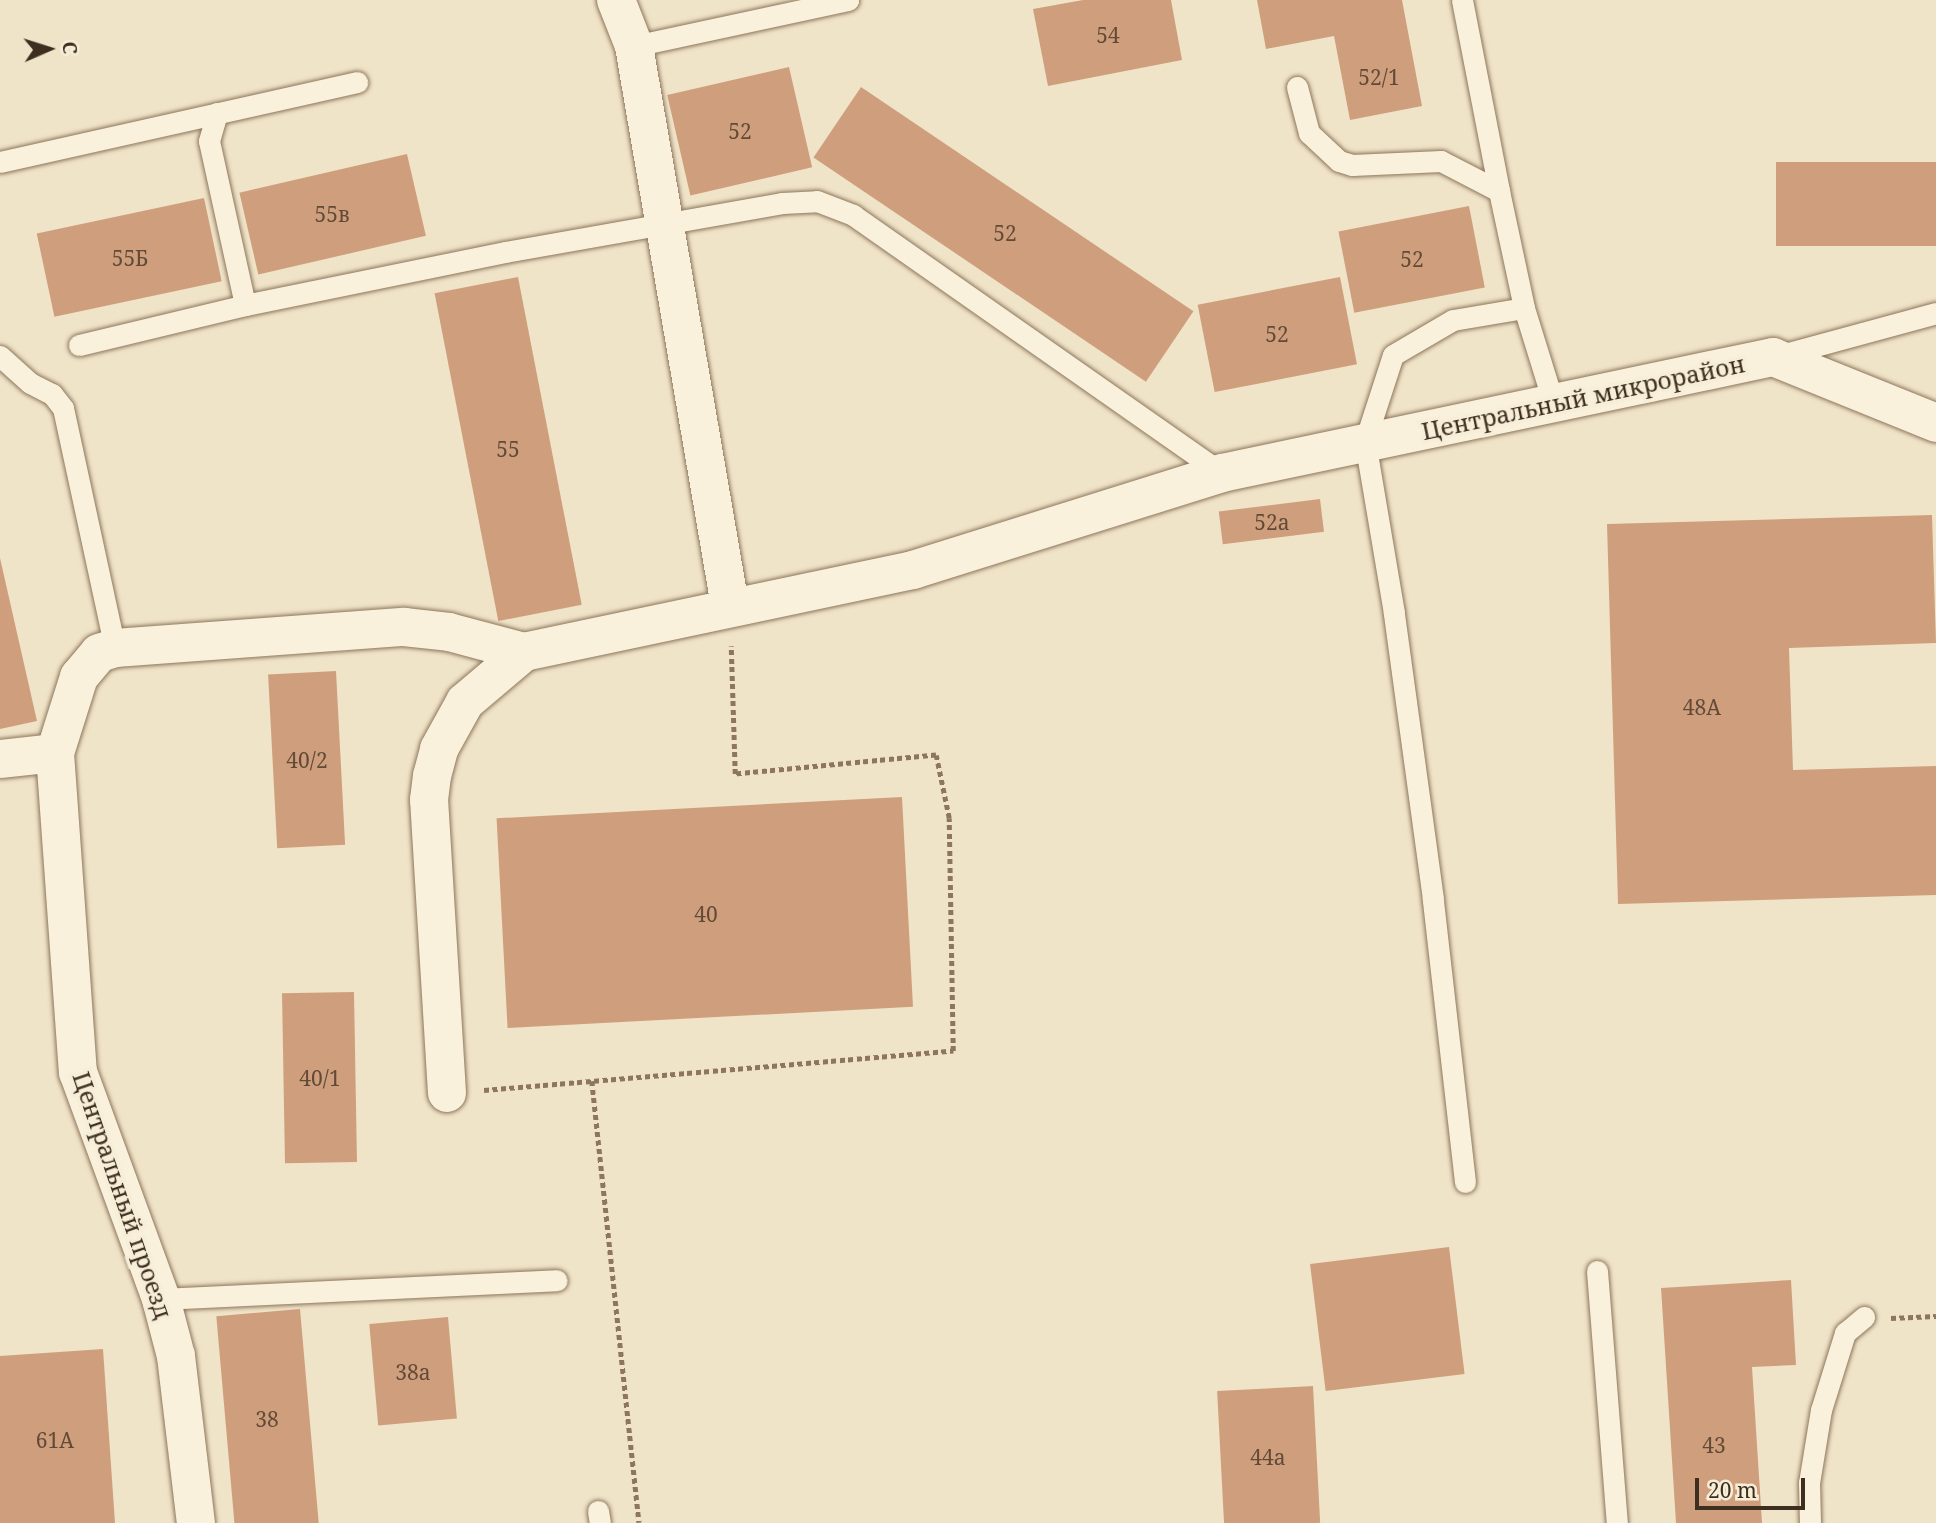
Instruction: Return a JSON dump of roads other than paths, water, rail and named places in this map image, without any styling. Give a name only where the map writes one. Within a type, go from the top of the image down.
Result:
[{"type":"street","points":[[616,0],[634,46],[730,606]]},
{"type":"street","name":"Центральный микрорайон","points":[[524,652],[730,606],[912,570],[1222,473],[1773,357],[1936,423]]},
{"type":"street","points":[[0,759],[55,753],[79,677],[99,653],[115,648],[404,627],[449,632],[524,652]]},
{"type":"street","points":[[447,1093],[429,800],[432,776],[439,748],[466,702],[524,652]]},
{"type":"street","name":"Центральный проезд","points":[[55,753],[78,1072],[161,1299],[176,1356],[196,1523]]},
{"type":"lane","points":[[634,46],[848,0]]},
{"type":"lane","points":[[1462,0],[1524,308],[1554,405]]},
{"type":"lane","points":[[0,162],[357,82]]},
{"type":"lane","points":[[1297,88],[1309,133],[1339,161],[1352,165],[1441,162],[1458,166],[1499,191]]},
{"type":"lane","points":[[217,113],[209,141],[245,305]]},
{"type":"lane","points":[[79,345],[245,305],[505,252],[665,226],[782,203],[817,201],[853,215],[1222,473]]},
{"type":"lane","points":[[1465,1182],[1433,899],[1394,612],[1365,441],[1394,355],[1453,320],[1524,308]]},
{"type":"lane","points":[[1773,357],[1936,313]]},
{"type":"lane","points":[[0,356],[22,377],[52,394],[63,408],[115,648]]},
{"type":"lane","points":[[1597,1271],[1617,1523]]},
{"type":"lane","points":[[161,1299],[557,1280]]},
{"type":"lane","points":[[1810,1523],[1809,1483],[1821,1410],[1845,1334],[1864,1317]]}]
